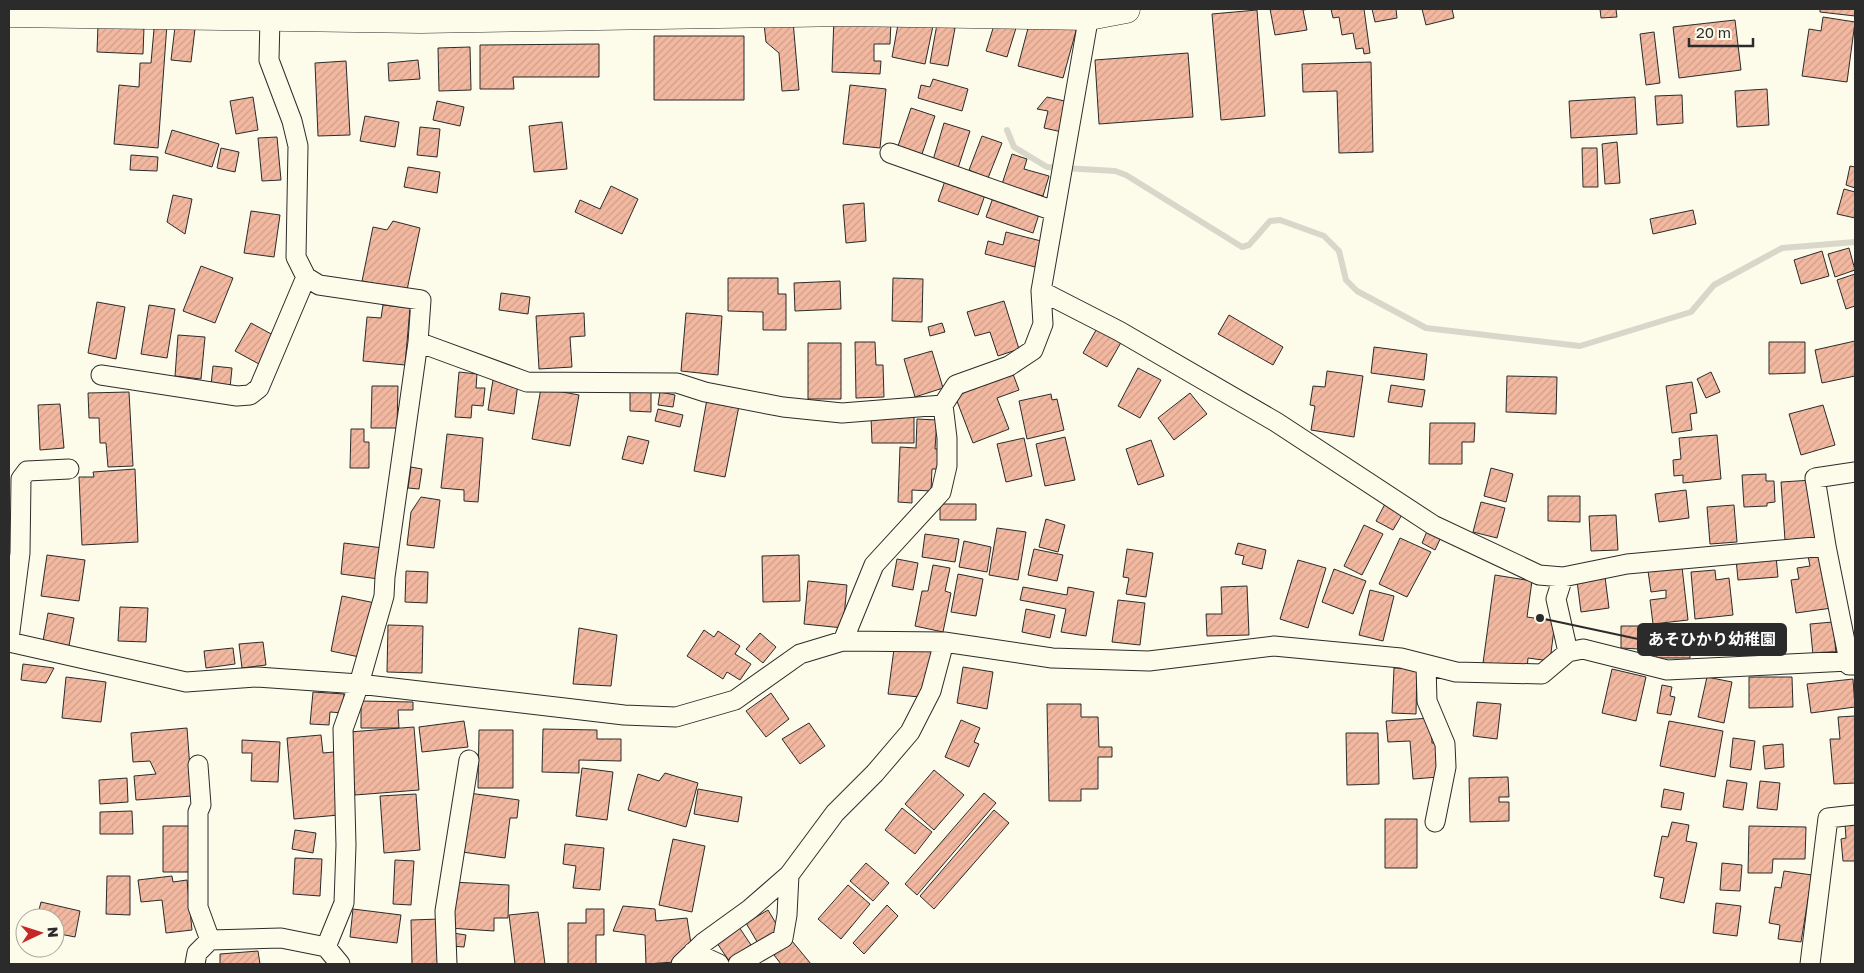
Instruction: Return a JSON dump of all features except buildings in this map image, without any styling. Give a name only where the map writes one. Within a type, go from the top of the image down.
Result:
[{"type":"main road","points":[[9,13],[205,13],[270,18],[421,19],[620,12],[1090,12],[1126,9]]},
{"type":"street","points":[[844,641],[874,565],[941,492],[947,466],[947,438],[943,406],[956,385],[1010,366],[1033,350],[1043,324],[1040,291],[1090,12]]},
{"type":"street","points":[[270,18],[269,60],[292,121],[298,146],[296,257],[306,277],[319,285],[421,300],[418,342],[384,596],[359,684],[343,729],[346,845],[344,903],[326,947]]},
{"type":"street","points":[[890,153],[1054,211]]},
{"type":"street","points":[[101,374],[238,396],[250,395],[259,388],[306,277]]},
{"type":"street","points":[[1040,291],[1119,331],[1276,422],[1433,525],[1538,575],[1563,577],[1627,564],[1826,546]]},
{"type":"street","points":[[418,342],[527,382],[676,383],[705,392],[783,407],[842,414],[943,406]]},
{"type":"street","points":[[69,469],[27,471],[21,478],[20,553],[9,640],[186,682],[257,678],[359,684],[624,715],[676,717],[735,700],[800,654],[844,641],[944,642],[1052,658],[1149,661],[1274,646],[1401,658],[1456,672],[1542,674],[1568,652],[1583,649],[1667,670],[1852,663],[1826,546],[1816,478],[1855,472]]},
{"type":"street","points":[[1563,577],[1556,599],[1568,652]]},
{"type":"street","points":[[687,958],[750,909],[788,875],[835,813],[875,773],[910,732],[931,691],[944,642]]},
{"type":"street","points":[[1426,665],[1427,701],[1445,744],[1446,767],[1435,822]]},
{"type":"street","points":[[447,964],[445,911],[469,760]]},
{"type":"street","points":[[198,765],[202,805],[198,812],[198,907],[210,940]]},
{"type":"street","points":[[1810,964],[1828,818],[1855,815]]},
{"type":"street","points":[[738,964],[783,938],[787,915],[788,875]]},
{"type":"street","points":[[195,964],[197,953],[210,940],[281,938],[326,947],[340,964]]},
{"type":"street","points":[[687,958],[718,964]]},
{"type":"waterway","points":[[1007,130],[1014,147],[1047,167],[1115,171],[1126,175],[1242,247],[1249,245],[1270,221],[1280,220],[1324,236],[1339,251],[1346,280],[1357,291],[1426,328],[1580,346],[1691,312],[1714,285],[1782,248],[1855,242]]},
{"type":"place","name":"あそひかり幼稚園","points":[[1540,618]]}]
